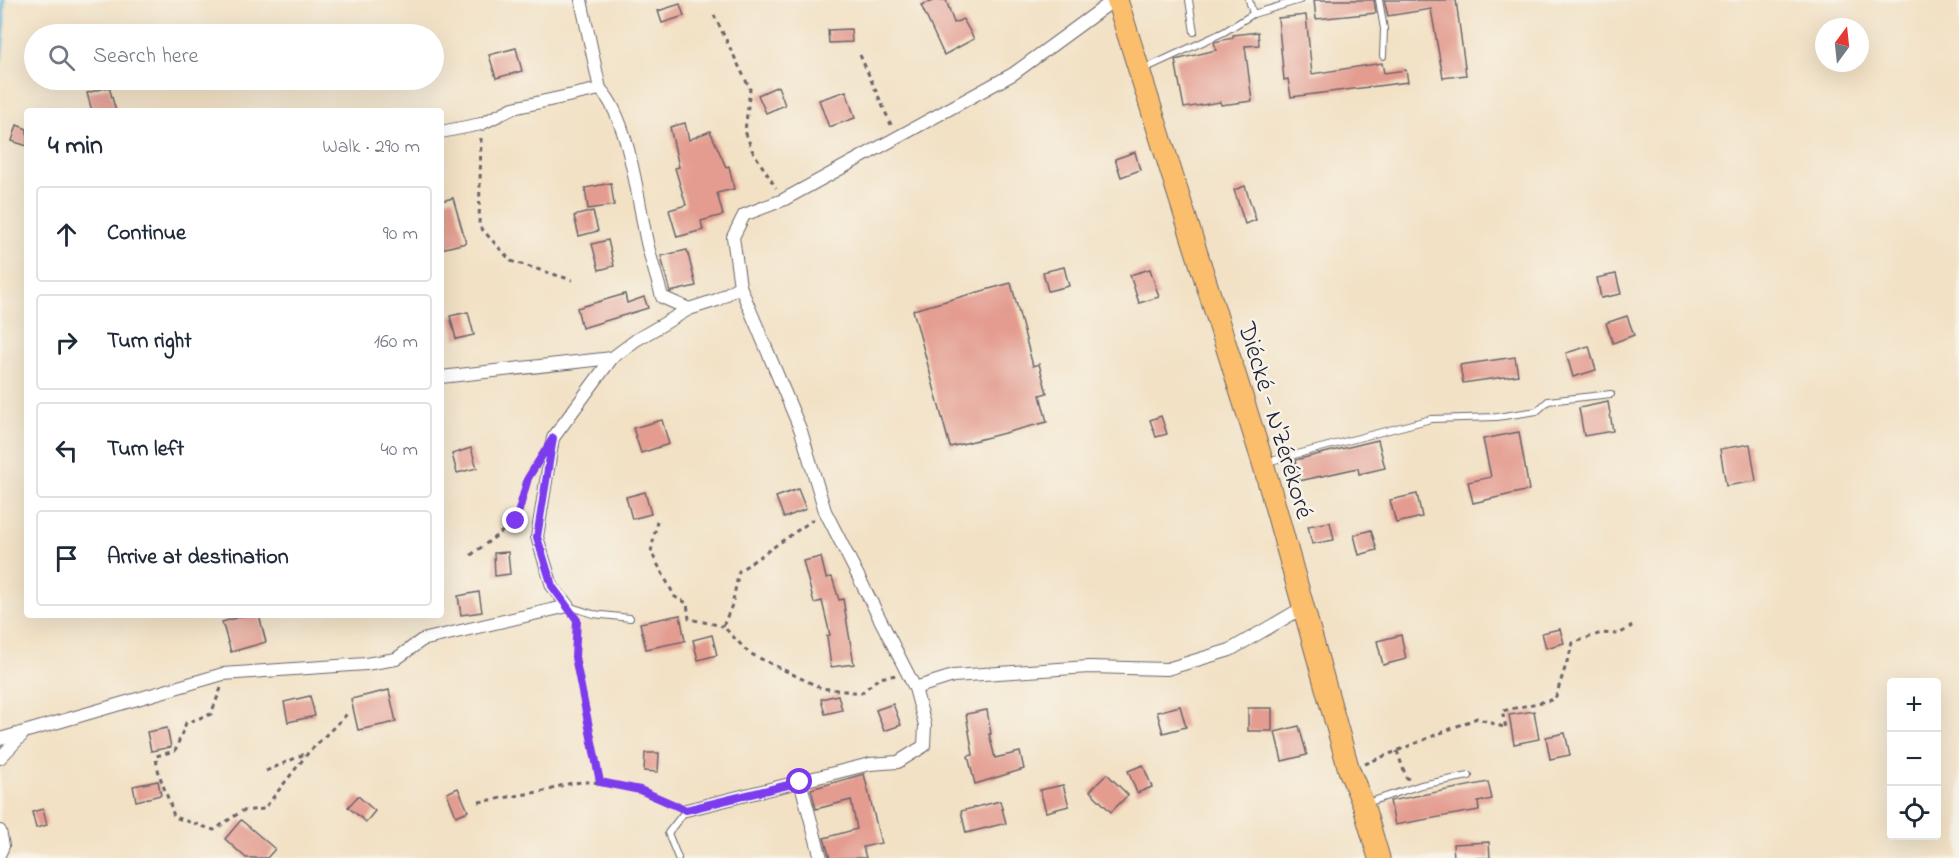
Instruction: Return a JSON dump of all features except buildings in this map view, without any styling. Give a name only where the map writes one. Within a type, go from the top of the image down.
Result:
[{"type":"highway","name":"Diécké - N'Zérékoré","points":[[1116,0],[1263,463],[1349,770],[1363,804],[1379,858]]},
{"type":"street","points":[[581,0],[600,89],[611,100],[629,155],[647,242],[662,297],[689,309]]},
{"type":"street","points":[[686,810],[870,764],[898,762],[924,746],[925,725],[915,688],[825,511],[801,431],[740,286],[733,237],[740,222],[744,215],[783,200],[1013,74],[1116,0]]},
{"type":"street","points":[[444,131],[481,124],[513,108],[600,89]]},
{"type":"street","points":[[0,739],[223,675],[366,664],[396,659],[422,640],[568,606],[552,586],[537,537],[553,438],[612,358],[636,340],[689,309],[717,300],[740,286]]},
{"type":"street","points":[[444,377],[612,358]]},
{"type":"street","points":[[915,688],[953,676],[1089,667],[1167,669],[1230,650],[1304,607]]},
{"type":"street","points":[[0,758],[22,734]]},
{"type":"street","points":[[800,782],[821,858]]},
{"type":"street","points":[[0,831],[3,846],[0,853]]},
{"type":"lane","points":[[1189,0],[1194,32]]},
{"type":"lane","points":[[1249,0],[1253,14]]},
{"type":"lane","points":[[1140,70],[1224,32],[1253,14],[1300,0]]},
{"type":"lane","points":[[1379,0],[1384,29],[1383,56]]},
{"type":"lane","points":[[1263,463],[1431,418],[1497,417],[1538,411],[1548,401],[1611,394]]},
{"type":"lane","points":[[568,606],[592,614],[630,618]]},
{"type":"lane","points":[[1363,804],[1421,785],[1468,776]]},
{"type":"lane","points":[[678,858],[668,833],[686,810]]},
{"type":"path","points":[[714,15],[750,89],[745,131],[752,150],[783,200]]},
{"type":"path","points":[[860,55],[897,137]]},
{"type":"path","points":[[481,124],[479,226],[511,261],[572,280]]},
{"type":"path","points":[[471,555],[516,521],[528,478],[553,438]]},
{"type":"path","points":[[723,626],[732,605],[739,571],[825,511]]},
{"type":"path","points":[[657,521],[651,552],[675,597],[687,603],[689,619],[723,626],[748,653],[821,688],[861,693],[879,678],[908,674]]},
{"type":"path","points":[[568,606],[577,620],[575,657],[600,782]]},
{"type":"path","points":[[1349,770],[1477,718],[1506,728],[1502,711],[1555,699],[1573,643],[1601,633],[1619,634],[1632,626]]},
{"type":"path","points":[[223,675],[220,694],[211,714],[186,723],[175,751],[156,756],[157,771],[168,792],[174,817],[214,830],[242,811],[264,809],[308,753],[348,713]]},
{"type":"path","points":[[1397,751],[1406,777],[1421,785]]},
{"type":"path","points":[[266,771],[308,753]]},
{"type":"path","points":[[479,802],[550,790],[561,785],[600,782],[640,790],[686,810]]},
{"type":"waterway","points":[[0,60],[3,0]]},
{"type":"route","points":[[516,521],[528,478],[553,438],[537,537],[552,586],[577,620],[575,657],[600,782],[640,790],[686,810],[800,782]]}]
